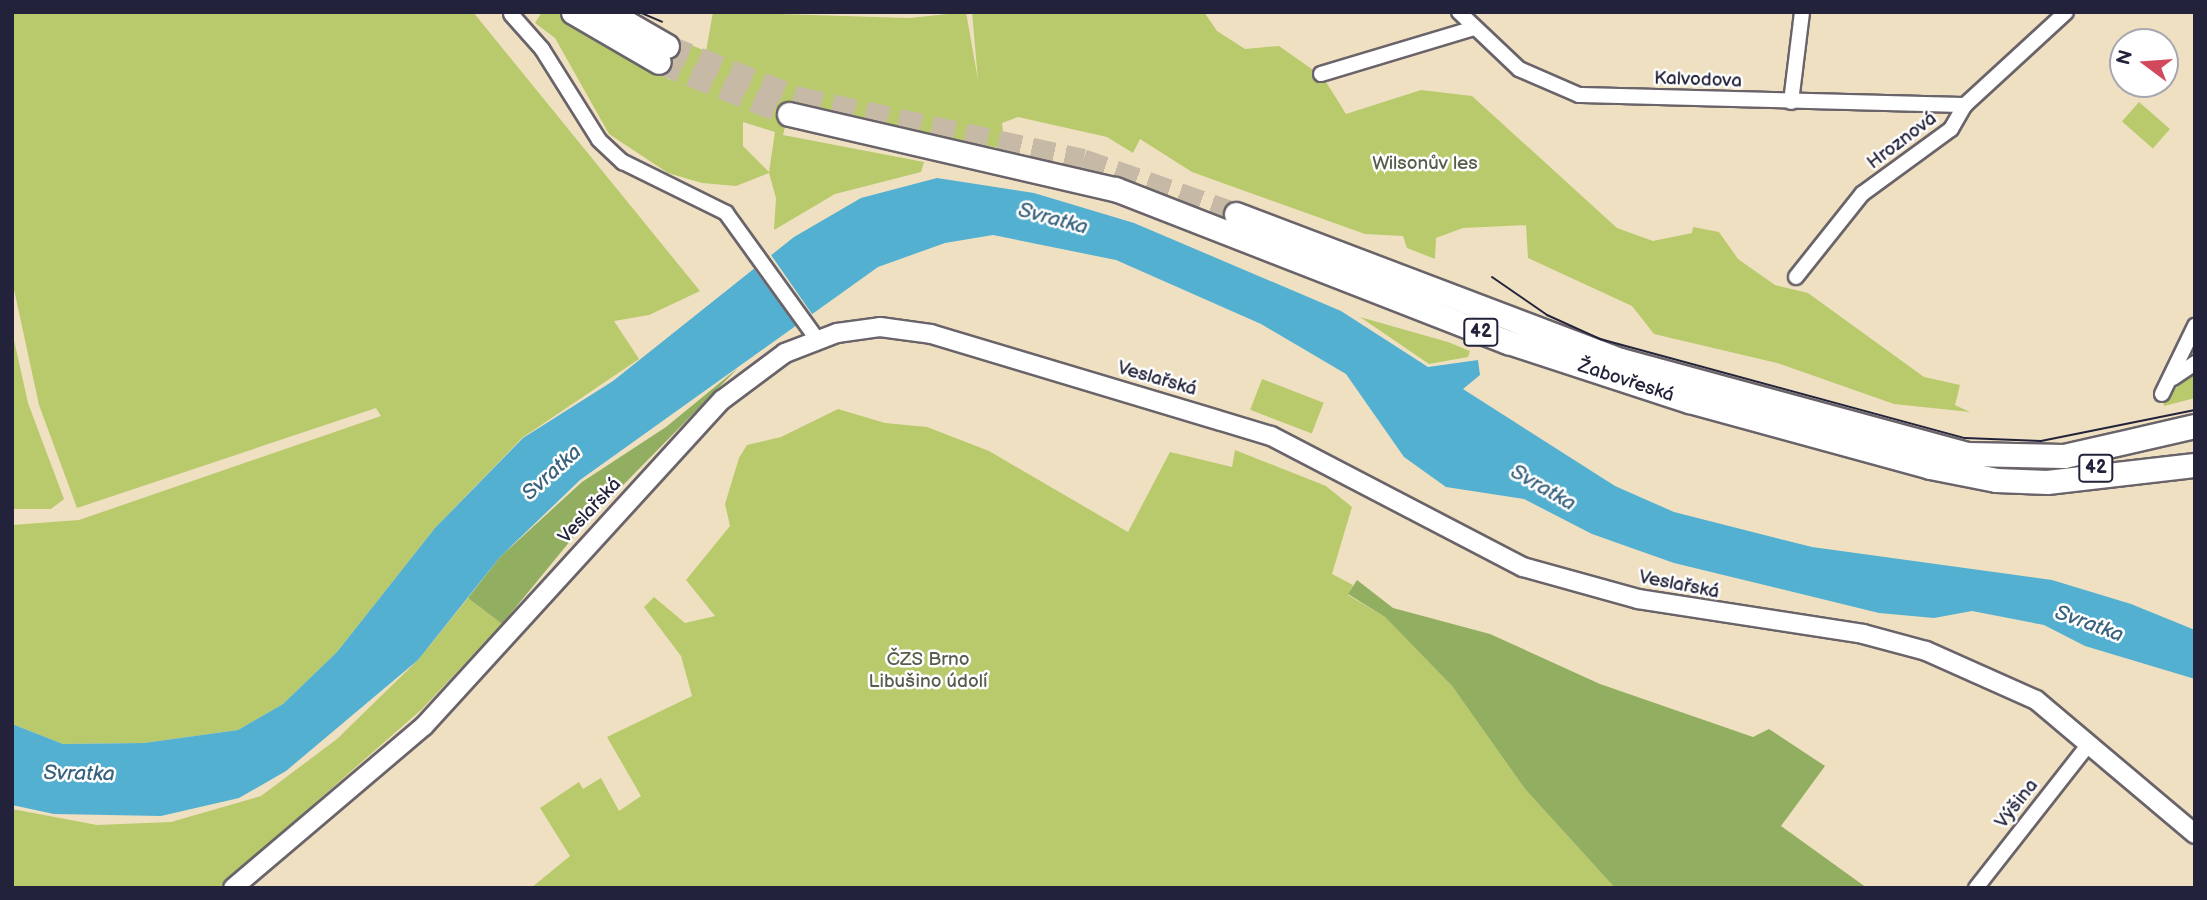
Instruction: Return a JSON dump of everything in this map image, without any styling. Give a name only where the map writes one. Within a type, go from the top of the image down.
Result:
[{"type":"highway","points":[[573,12],[663,54],[607,12]]},
{"type":"highway","name":"Žabovřeská","points":[[789,114],[891,139],[1079,178],[1619,380],[1996,481],[2084,481],[2195,465]]},
{"type":"highway","name":"Žabovřeská","points":[[1236,214],[1552,337],[1873,431],[1994,458],[2100,450],[2195,426]]},
{"type":"highway","name":"42","points":[[2100,450],[2195,438]]},
{"type":"highway","name":"42","points":[[1996,481],[2195,451]]},
{"type":"street","name":"Kalvodova","points":[[1459,12],[1471,29],[1519,69],[1579,94],[1965,105]]},
{"type":"street","points":[[1791,102],[1802,12]]},
{"type":"street","name":"Hroznová","points":[[1796,277],[1862,194],[1951,129],[1965,105],[2066,12]]},
{"type":"street","points":[[511,14],[542,48],[599,140],[624,162],[715,204],[760,255],[817,339]]},
{"type":"street","points":[[1321,74],[1471,29]]},
{"type":"street","points":[[2195,326],[2166,388],[2195,363]]},
{"type":"street","name":"Veslařská","points":[[233,888],[424,726],[722,400],[785,353],[817,339],[870,328],[915,331],[1236,424],[1314,455],[1523,566],[1638,599],[1901,642],[2036,700],[2195,834]]},
{"type":"street","name":"Výšina","points":[[1976,888],[2088,745]]},
{"type":"green space","points":[[12,12],[473,12],[700,291],[649,315],[614,321],[639,359],[522,438],[435,528],[337,652],[283,704],[238,730],[144,743],[63,744],[12,724],[12,525],[79,520],[381,416],[376,408],[77,508],[39,405],[12,280]]},
{"type":"green space","name":"Wilsonův les","points":[[542,12],[556,12],[670,80],[691,45],[706,51],[713,12],[910,18],[966,12],[978,80],[972,12],[1204,12],[1217,31],[1245,49],[1279,46],[1323,77],[1346,114],[1421,90],[1472,96],[1617,228],[1653,241],[1692,233],[1693,227],[1719,232],[1738,259],[1775,285],[1808,293],[1924,377],[1960,385],[1955,405],[1970,412],[1894,404],[1777,363],[1654,334],[1632,306],[1528,258],[1526,225],[1463,228],[1436,238],[1435,259],[1407,248],[1403,236],[1365,234],[1192,172],[1140,139],[1133,153],[1107,137],[1018,117],[1002,123],[1005,149],[868,125],[786,123],[783,135],[924,162],[921,172],[835,194],[774,230],[776,198],[769,173],[736,186],[702,183],[668,173],[609,134],[555,38],[535,23]],"holes":[[[743,122],[775,132],[769,172],[743,146]]]},
{"type":"green space","points":[[2139,102],[2170,129],[2153,149],[2122,122]]},
{"type":"green space","points":[[1360,317],[1448,342],[1470,351],[1468,357],[1429,364]]},
{"type":"green space","points":[[12,331],[28,403],[64,499],[51,509],[12,509]]},
{"type":"green space","points":[[738,368],[580,529],[502,624],[468,598],[500,557],[582,482],[666,427]]},
{"type":"green space","points":[[2195,369],[2195,398],[2164,406],[2163,401]]},
{"type":"green space","points":[[1262,379],[1324,403],[1312,433],[1250,410]]},
{"type":"green space","name":"ČZS Brno Libušino údolí","points":[[838,409],[885,423],[927,427],[989,451],[1128,532],[1170,452],[1232,467],[1235,450],[1326,486],[1352,507],[1332,574],[1353,585],[1348,595],[1385,617],[1452,686],[1525,789],[1615,888],[531,888],[570,856],[540,808],[579,782],[583,789],[601,778],[619,811],[641,796],[607,737],[692,696],[681,656],[644,607],[654,597],[685,623],[715,616],[686,580],[730,526],[725,504],[739,458],[747,445],[781,437]]},
{"type":"green space","points":[[1357,580],[1393,608],[1490,634],[1600,684],[1753,737],[1769,729],[1825,766],[1781,826],[1867,888],[1615,888],[1525,789],[1452,686],[1385,617],[1348,594]]},
{"type":"green space","points":[[468,598],[502,624],[422,709],[218,888],[12,888],[12,809],[97,825],[171,822],[261,796],[337,739],[418,660]]},
{"type":"water","name":"Svratka","points":[[937,178],[1034,193],[1134,223],[1341,311],[1428,367],[1478,360],[1480,375],[1463,389],[1615,486],[1674,512],[1812,547],[2052,580],[2131,604],[2195,630],[2195,679],[2085,646],[2044,625],[1972,611],[1934,618],[1879,613],[1674,563],[1592,534],[1524,499],[1446,487],[1404,457],[1346,374],[1261,324],[1116,260],[993,235],[945,243],[878,267],[580,480],[500,557],[418,660],[286,771],[239,798],[161,816],[54,814],[12,805],[12,724],[63,744],[144,743],[238,730],[283,704],[337,652],[435,528],[523,438],[613,381],[794,237],[861,198]]},
{"type":"pier","points":[[769,252],[812,314],[798,328],[752,266]]},
{"type":"tunnel","points":[[667,46],[799,98],[1083,160],[1236,214]]},
{"type":"tunnel","points":[[659,62],[789,114]]},
{"type":"tram line","points":[[639,12],[662,22]]},
{"type":"tram line","points":[[1492,277],[1547,315],[1600,339],[1965,438],[2041,441],[2195,410]]}]
